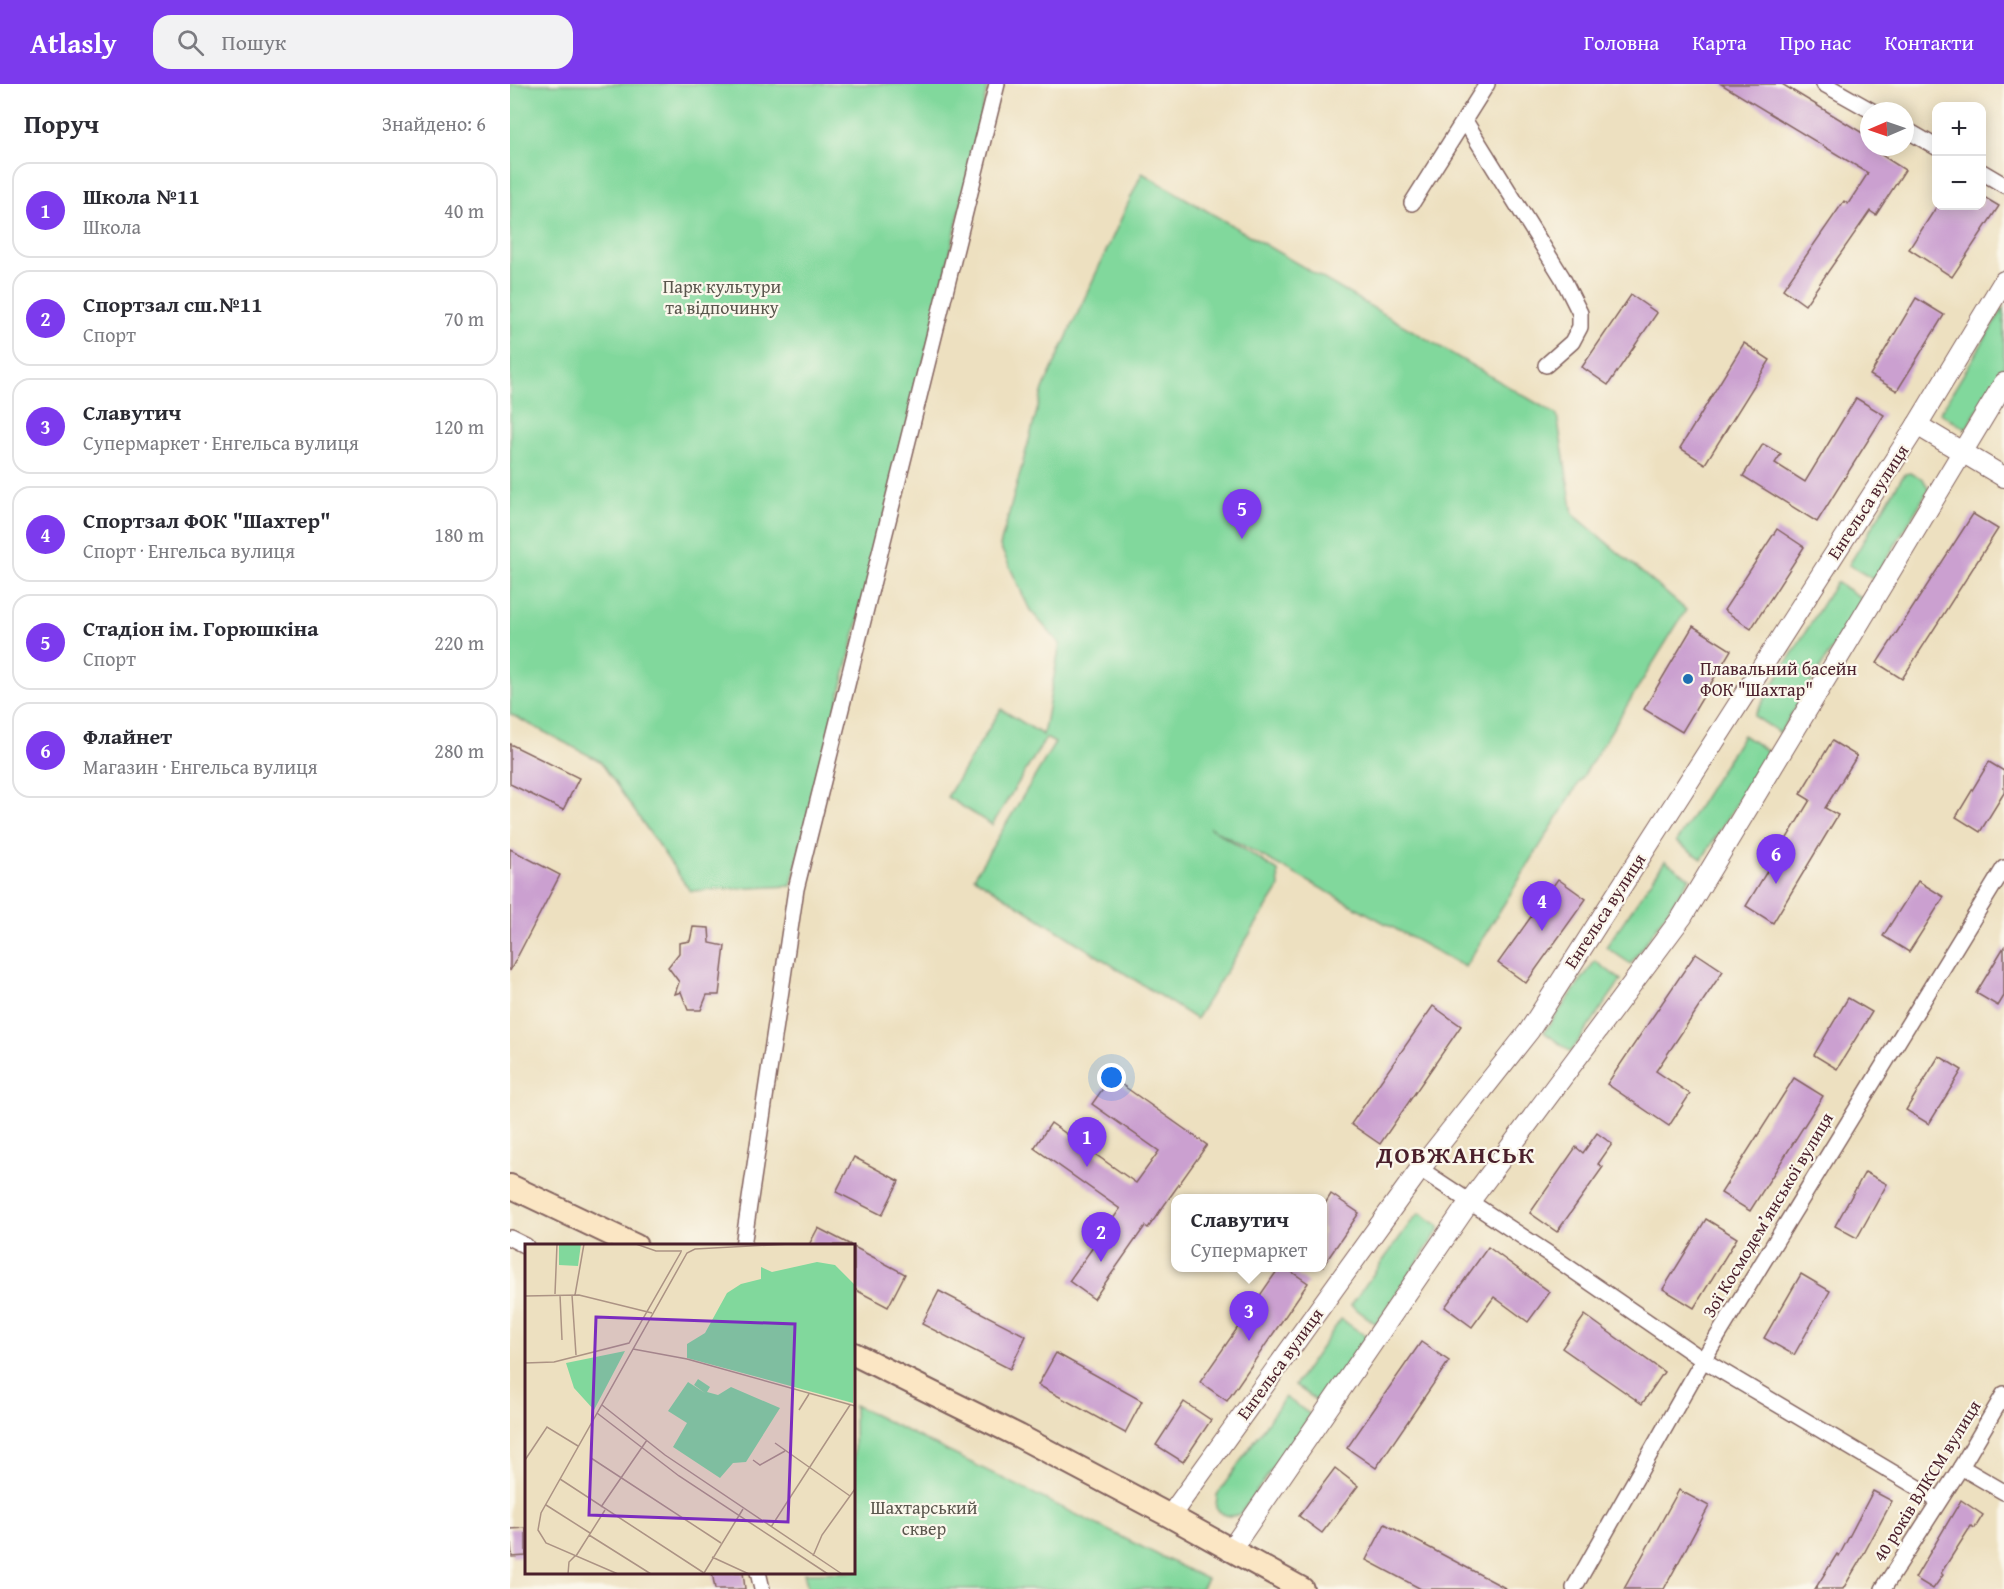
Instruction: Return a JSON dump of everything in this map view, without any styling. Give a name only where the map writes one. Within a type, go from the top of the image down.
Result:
[{"type":"main road","points":[[510,1186],[634,1244]]},
{"type":"main road","points":[[855,1354],[1019,1436],[1302,1589]]},
{"type":"street","points":[[743,1244],[796,889],[997,84]]},
{"type":"street","points":[[1412,203],[1487,84]]},
{"type":"street","points":[[1824,84],[1860,104]]},
{"type":"street","points":[[1465,121],[1566,284],[1580,312],[1581,327],[1572,342],[1546,365]]},
{"type":"street","points":[[1914,134],[1932,145]]},
{"type":"street","points":[[1986,174],[2004,185]]},
{"type":"street","name":"Енгельса вулиця","points":[[1170,1516],[1420,1169],[1528,1031],[1917,425],[2004,281]]},
{"type":"street","points":[[1230,1551],[1470,1201],[1682,916],[2004,383]]},
{"type":"street","points":[[1917,425],[2004,477]]},
{"type":"street","name":"Зої Космодем’янської вулиця","points":[[1574,1588],[1703,1360],[2004,868]]},
{"type":"street","points":[[1420,1169],[1703,1360],[1939,1500]]},
{"type":"street","points":[[510,1238],[525,1246]]},
{"type":"street","name":"40 років ВЛКСМ вулиця","points":[[1883,1589],[1961,1467],[2004,1394]]},
{"type":"street","points":[[1961,1467],[2004,1492]]},
{"type":"street","points":[[758,1574],[762,1589]]},
{"type":"green space","name":"Парк культури та відпочинку","points":[[510,84],[988,84],[939,303],[791,886],[690,891],[600,761],[510,714]]},
{"type":"green space","points":[[1142,173],[1557,415],[1573,514],[1686,610],[1465,967],[1209,827],[1278,871],[1279,888],[1196,1019],[974,877],[1055,743],[1046,738],[992,825],[947,797],[1001,709],[1043,735],[1060,644],[1030,610],[1000,546],[1043,389]]},
{"type":"green space","points":[[2004,307],[2004,366],[1966,429],[1940,413]]},
{"type":"green space","points":[[1910,473],[1923,479],[1929,489],[1874,580],[1849,565],[1901,479],[1905,474]]},
{"type":"green space","points":[[1836,582],[1863,599],[1780,733],[1754,716]]},
{"type":"green space","points":[[1743,735],[1769,752],[1702,859],[1676,842]]},
{"type":"green space","points":[[1665,861],[1690,878],[1631,964],[1606,947]]},
{"type":"green space","points":[[1595,961],[1621,980],[1571,1052],[1544,1032]]},
{"type":"green space","points":[[1420,1213],[1439,1226],[1439,1230],[1376,1324],[1351,1305],[1413,1219]]},
{"type":"green space","points":[[1341,1319],[1367,1337],[1320,1403],[1295,1385]]},
{"type":"green space","points":[[1285,1397],[1311,1415],[1241,1513],[1234,1516],[1224,1515],[1216,1508],[1217,1495]]},
{"type":"green space","name":"Шахтарський сквер","points":[[855,1405],[1207,1579],[1201,1589],[808,1589],[804,1574],[855,1574]]},
{"type":"building","points":[[1721,84],[1782,84],[1860,132],[1860,156],[1883,156],[1905,170],[1876,215],[1870,211],[1805,305],[1783,289],[1844,201],[1848,204],[1868,173]]},
{"type":"building","points":[[1986,198],[1999,206],[1952,277],[1909,249],[1934,210],[1986,210]]},
{"type":"building","points":[[1631,295],[1657,313],[1608,385],[1582,367]]},
{"type":"building","points":[[1916,298],[1944,315],[1897,391],[1870,375]]},
{"type":"building","points":[[1744,343],[1770,360],[1705,464],[1680,448]]},
{"type":"building","points":[[1856,398],[1884,415],[1817,522],[1743,476],[1763,444],[1781,454],[1775,463],[1805,482]]},
{"type":"building","points":[[1973,514],[1998,529],[1902,679],[1877,663]]},
{"type":"building","points":[[1777,529],[1804,547],[1751,629],[1724,610]]},
{"type":"building","name":"Плавальний басейн ФОК \"Шахтар\"","points":[[1693,626],[1731,650],[1682,732],[1644,709]]},
{"type":"building","points":[[1832,741],[1857,756],[1825,808],[1838,815],[1773,923],[1746,906],[1810,800],[1800,794]]},
{"type":"building","points":[[510,744],[579,778],[563,810],[510,784]]},
{"type":"building","points":[[1989,762],[2004,771],[2004,793],[1980,832],[1956,817]]},
{"type":"building","points":[[510,849],[560,875],[510,971]]},
{"type":"building","points":[[1558,879],[1586,899],[1526,983],[1498,963]]},
{"type":"building","points":[[1918,881],[1944,897],[1909,952],[1883,936]]},
{"type":"building","points":[[693,927],[709,928],[710,943],[725,946],[719,995],[707,995],[701,1010],[688,1010],[681,992],[675,994],[679,982],[668,967],[679,953],[679,943],[690,941]]},
{"type":"building","points":[[2004,947],[2004,996],[1998,1006],[1976,993]]},
{"type":"building","points":[[1696,953],[1723,971],[1656,1071],[1690,1094],[1669,1126],[1607,1084]]},
{"type":"building","points":[[1848,998],[1872,1012],[1837,1069],[1814,1055]]},
{"type":"building","points":[[1433,1006],[1461,1026],[1380,1144],[1351,1124]]},
{"type":"building","points":[[1939,1056],[1962,1070],[1929,1124],[1906,1110]]},
{"type":"building","points":[[1111,1077],[1207,1145],[1148,1228],[1145,1226],[1094,1299],[1069,1281],[1120,1209],[1034,1148],[1051,1123],[1136,1183],[1159,1151],[1092,1104]]},
{"type":"building","points":[[1794,1078],[1823,1096],[1750,1211],[1721,1193]]},
{"type":"building","points":[[1597,1133],[1612,1144],[1598,1164],[1603,1167],[1557,1232],[1530,1213],[1576,1147],[1583,1153]]},
{"type":"building","points":[[854,1157],[899,1181],[882,1215],[836,1192]]},
{"type":"building","points":[[1865,1172],[1887,1184],[1857,1238],[1835,1226]]},
{"type":"building","points":[[1331,1194],[1359,1213],[1327,1260],[1327,1200]]},
{"type":"building","points":[[1706,1219],[1737,1238],[1694,1308],[1663,1289]]},
{"type":"building","points":[[818,1228],[849,1244],[810,1244]]},
{"type":"building","points":[[1488,1247],[1550,1292],[1528,1322],[1494,1297],[1472,1327],[1445,1307]]},
{"type":"building","points":[[855,1248],[905,1274],[888,1307],[855,1290]]},
{"type":"building","points":[[1276,1272],[1292,1272],[1308,1283],[1227,1401],[1200,1382]]},
{"type":"building","points":[[1801,1274],[1830,1291],[1794,1355],[1764,1338]]},
{"type":"building","points":[[939,1291],[1026,1336],[1010,1369],[922,1324]]},
{"type":"building","points":[[1585,1315],[1664,1372],[1642,1404],[1562,1348]]},
{"type":"building","points":[[1421,1342],[1449,1361],[1376,1468],[1347,1448]]},
{"type":"building","points":[[1056,1353],[1142,1401],[1125,1433],[1038,1385]]},
{"type":"building","points":[[1184,1402],[1211,1420],[1183,1462],[1156,1445]]},
{"type":"building","points":[[1335,1468],[1358,1486],[1322,1533],[1299,1516]]},
{"type":"building","points":[[1679,1490],[1709,1506],[1664,1589],[1624,1589]]},
{"type":"building","points":[[1873,1491],[1892,1501],[1862,1557],[1843,1589],[1815,1589],[1837,1554],[1839,1556]]},
{"type":"building","points":[[1961,1500],[1983,1515],[1975,1528],[1971,1526],[1933,1589],[1915,1578]]},
{"type":"building","points":[[1385,1524],[1507,1589],[1421,1589],[1366,1560]]},
{"type":"building","points":[[525,1528],[525,1556],[512,1557],[510,1529]]},
{"type":"building","points":[[712,1574],[743,1574],[745,1589],[715,1589]]},
{"type":"place","name":"Стадіон ім. Горюшкіна","points":[[1242,539]]},
{"type":"place","name":"Плавальний басейн ФОК \"Шахтар\"","points":[[1688,679]]},
{"type":"place","name":"Флайнет","points":[[1776,884]]},
{"type":"place","name":"Спортзал ФОК \"Шахтер\"","points":[[1542,931]]},
{"type":"place","name":"Школа №11","points":[[1087,1167]]},
{"type":"place","name":"Спортзал сш.№11","points":[[1101,1262]]},
{"type":"place","name":"Славутич","points":[[1249,1341]]},
{"type":"district","name":"ДОВЖАНСЬК","points":[[1456,1155]]}]
